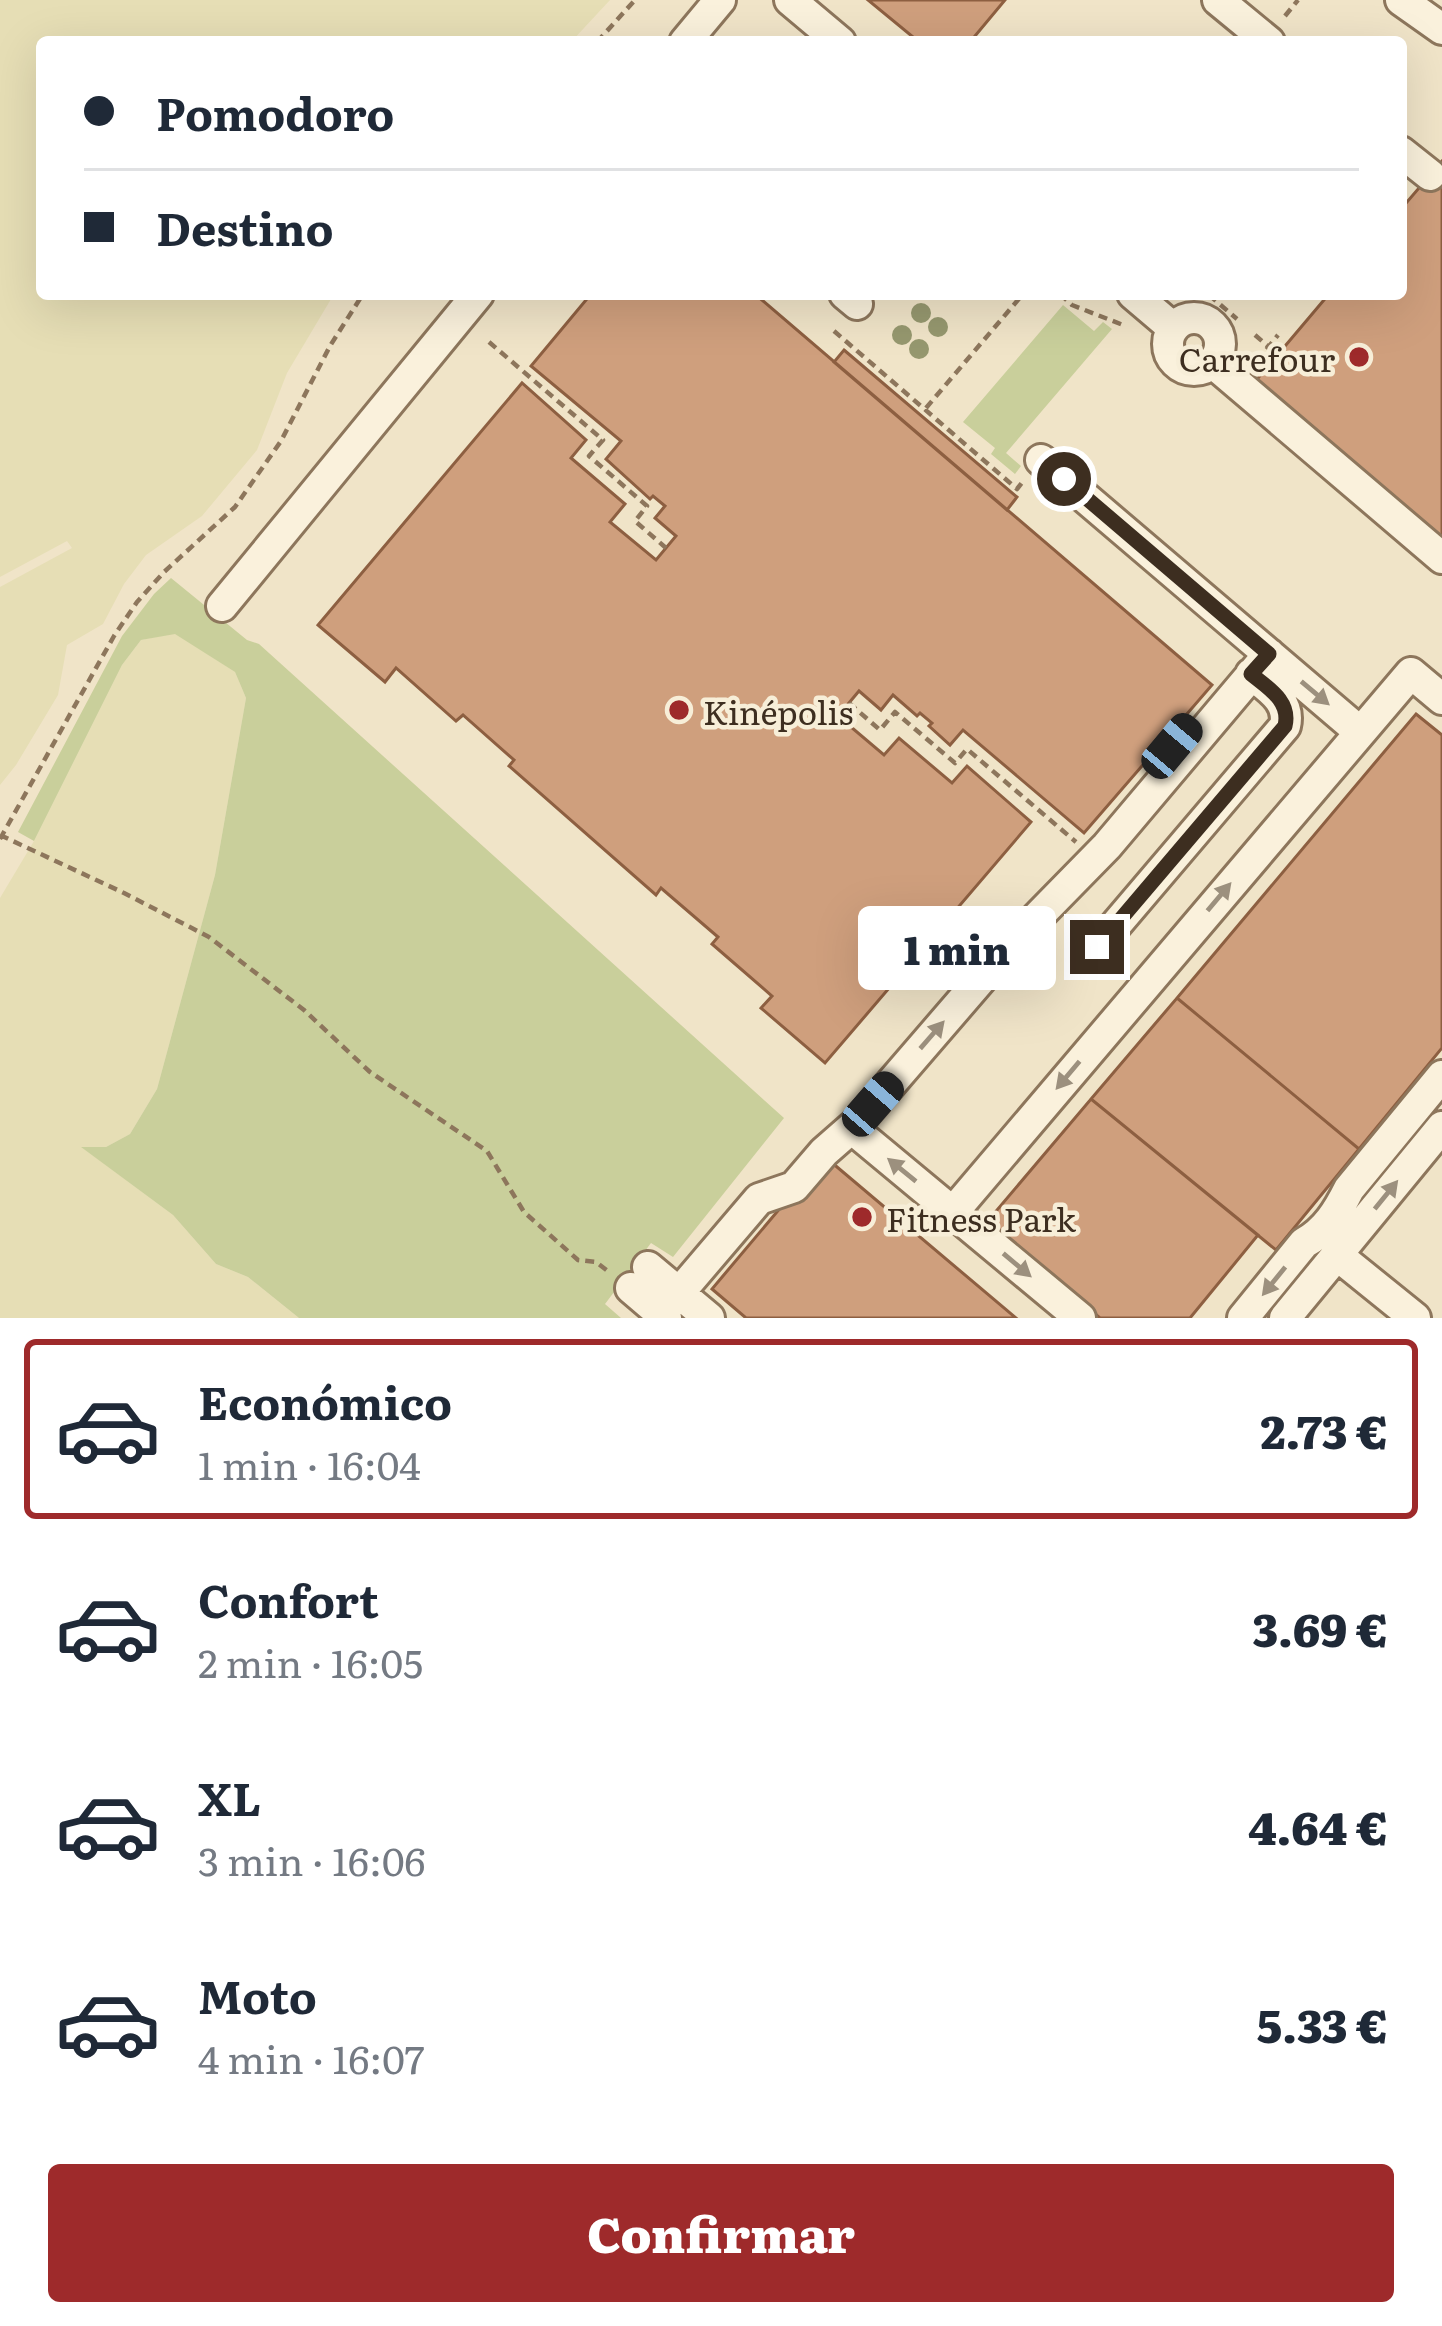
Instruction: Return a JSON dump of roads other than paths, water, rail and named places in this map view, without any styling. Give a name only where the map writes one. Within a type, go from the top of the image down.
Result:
[{"type":"street","points":[[690,36],[720,0]]},
{"type":"street","points":[[790,0],[833,36]]},
{"type":"street","points":[[1218,0],[1262,36]]},
{"type":"street","points":[[1401,0],[1442,29]]},
{"type":"street","points":[[1407,157],[1430,175]]},
{"type":"street","points":[[222,606],[473,300]]},
{"type":"street","points":[[1140,300],[1173,328],[1168,346],[1175,362],[1190,370],[1213,362],[1442,558]]},
{"type":"street","points":[[1041,460],[1279,697],[1287,715],[1285,726],[1097,947]]},
{"type":"street","points":[[953,1212],[1411,673],[1442,699]]},
{"type":"street","points":[[1252,674],[1360,732]]},
{"type":"street","points":[[668,1308],[759,1199],[794,1187],[856,1124],[1012,943],[1107,846],[1252,674]]},
{"type":"street","points":[[1243,1318],[1304,1244],[1318,1235],[1349,1189],[1442,1076]]},
{"type":"street","points":[[856,1124],[861,1136],[1080,1318]]},
{"type":"street","points":[[1285,1318],[1442,1126]]},
{"type":"street","points":[[1336,1255],[1415,1318]]},
{"type":"street","points":[[639,1277],[668,1308],[709,1318]]},
{"type":"place","name":"Carrefour","points":[[1359,357]]},
{"type":"place","name":"Kinépolis","points":[[679,710]]},
{"type":"place","name":"Fitness Park","points":[[862,1217]]}]
